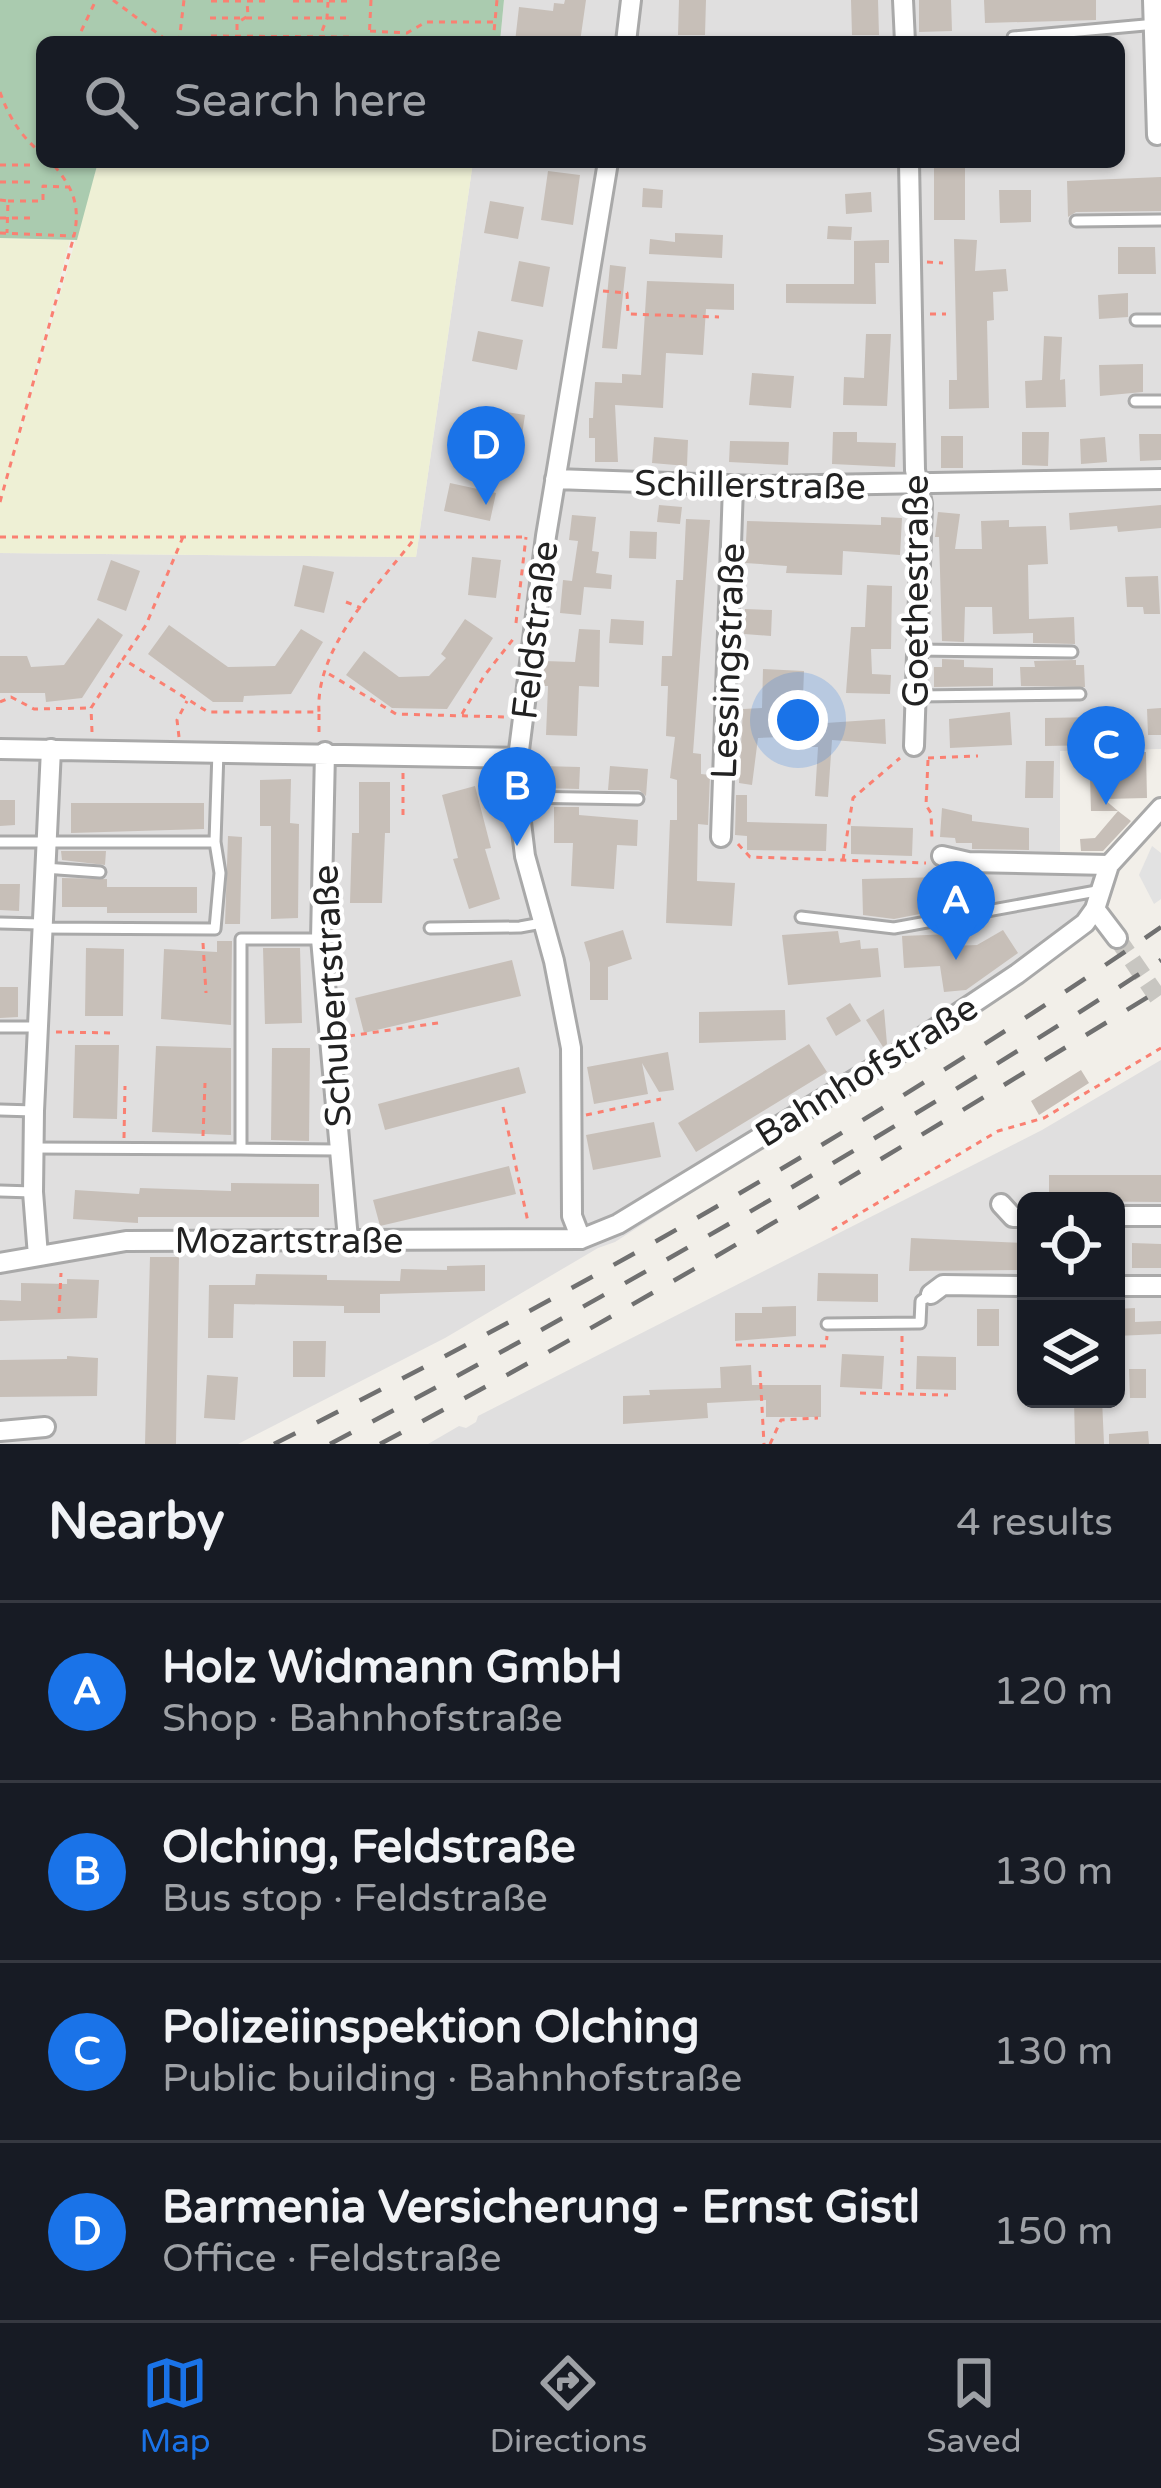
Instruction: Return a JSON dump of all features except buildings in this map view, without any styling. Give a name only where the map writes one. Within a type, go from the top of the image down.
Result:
[{"type":"street","points":[[627,36],[631,0]]},
{"type":"street","points":[[903,0],[904,36]]},
{"type":"street","points":[[1153,0],[1157,135]]},
{"type":"street","name":"Feldstraße","points":[[580,1239],[572,1216],[571,1048],[554,961],[525,856],[518,758],[555,479],[607,168]]},
{"type":"street","name":"Goethestraße","points":[[909,168],[915,470],[920,486],[914,746]]},
{"type":"street","name":"Schillerstraße","points":[[555,479],[920,486],[1161,478]]},
{"type":"street","name":"Lessingstraße","points":[[721,837],[733,486]]},
{"type":"street","points":[[0,749],[518,758]]},
{"type":"street","points":[[38,1256],[33,1148],[51,749]]},
{"type":"street","name":"Schubertstraße","points":[[322,752],[322,939],[348,1239]]},
{"type":"street","points":[[1117,938],[1099,899],[1109,865],[1161,808]]},
{"type":"street","points":[[938,860],[1109,865]]},
{"type":"street","name":"Bahnhofstraße","points":[[580,1239],[618,1224],[902,1052],[1085,923],[1099,899]]},
{"type":"street","points":[[1001,1204],[1017,1217]]},
{"type":"street","points":[[1125,1216],[1161,1216]]},
{"type":"street","name":"Mozartstraße","points":[[0,1263],[126,1241],[580,1239]]},
{"type":"street","points":[[931,1294],[943,1286],[1017,1286]]},
{"type":"street","points":[[1125,1286],[1161,1286]]},
{"type":"street","points":[[0,1431],[45,1427]]},
{"type":"lane","points":[[1024,36],[1157,24]]},
{"type":"lane","points":[[1076,221],[1161,220]]},
{"type":"lane","points":[[1136,320],[1161,320]]},
{"type":"lane","points":[[1135,401],[1161,401]]},
{"type":"lane","points":[[915,650],[1072,652]]},
{"type":"lane","points":[[914,696],[1079,694]]},
{"type":"lane","points":[[0,923],[215,929],[220,873],[215,842],[218,751]]},
{"type":"lane","points":[[518,797],[638,799]]},
{"type":"lane","points":[[0,842],[215,842]]},
{"type":"lane","points":[[44,868],[100,872]]},
{"type":"lane","points":[[801,917],[894,928],[1099,899]]},
{"type":"lane","points":[[430,928],[542,923]]},
{"type":"lane","points":[[242,1149],[241,939],[322,939]]},
{"type":"lane","points":[[0,1027],[38,1029]]},
{"type":"lane","points":[[0,1110],[34,1112]]},
{"type":"lane","points":[[33,1148],[338,1150]]},
{"type":"lane","points":[[0,1191],[33,1192]]},
{"type":"lane","points":[[827,1324],[920,1323],[921,1301],[931,1294]]},
{"type":"path","points":[[79,36],[95,0]]},
{"type":"path","points":[[113,0],[161,36]]},
{"type":"path","points":[[180,36],[184,0]]},
{"type":"path","points":[[245,18],[247,0]]},
{"type":"path","points":[[370,0],[370,36]]},
{"type":"path","points":[[493,36],[497,0]]},
{"type":"path","points":[[211,1],[268,1]]},
{"type":"path","points":[[293,1],[350,1]]},
{"type":"path","points":[[319,36],[328,1]]},
{"type":"path","points":[[210,17],[267,18]]},
{"type":"path","points":[[237,36],[237,23],[245,18]]},
{"type":"path","points":[[292,18],[349,18]]},
{"type":"path","points":[[370,31],[407,33],[427,22],[494,22]]},
{"type":"path","points":[[0,92],[7,113],[36,149]]},
{"type":"path","points":[[0,110],[7,113]]},
{"type":"path","points":[[0,165],[34,165]]},
{"type":"path","points":[[0,502],[80,211],[56,168]]},
{"type":"path","points":[[0,182],[33,182]]},
{"type":"path","points":[[0,200],[43,201],[43,186],[70,187]]},
{"type":"path","points":[[8,201],[8,233]]},
{"type":"path","points":[[0,218],[33,218]]},
{"type":"path","points":[[0,233],[74,236]]},
{"type":"path","points":[[587,289],[627,293],[628,314],[719,317]]},
{"type":"path","points":[[0,537],[526,537],[515,638],[484,676],[461,716]]},
{"type":"path","points":[[93,749],[91,708],[146,626],[183,537]]},
{"type":"path","points":[[322,752],[318,694],[328,673],[331,649],[415,538]]},
{"type":"path","points":[[346,602],[362,608]]},
{"type":"path","points":[[123,659],[208,712],[319,712]]},
{"type":"path","points":[[328,673],[396,714],[523,718]]},
{"type":"path","points":[[0,702],[11,698],[34,709],[91,708]]},
{"type":"path","points":[[181,750],[177,720],[188,700]]},
{"type":"path","name":"Goethestraße","points":[[843,860],[853,798],[914,746]]},
{"type":"path","points":[[402,755],[404,820]]},
{"type":"path","points":[[721,837],[736,840],[750,857],[938,860],[926,805],[928,758],[978,756]]},
{"type":"path","points":[[195,943],[205,943],[206,993]]},
{"type":"path","points":[[329,1038],[438,1023]]},
{"type":"path","points":[[38,1029],[114,1033]]},
{"type":"path","points":[[832,1230],[998,1132],[1044,1118],[1161,1048]]},
{"type":"path","points":[[203,1149],[205,1084]]},
{"type":"path","points":[[124,1148],[125,1086]]},
{"type":"path","points":[[572,1118],[661,1099]]},
{"type":"path","points":[[503,1107],[531,1238]]},
{"type":"path","points":[[58,1313],[62,1252]]},
{"type":"path","points":[[902,1323],[902,1394]]},
{"type":"path","points":[[736,1345],[826,1346],[827,1324]]},
{"type":"path","points":[[760,1370],[767,1444]]},
{"type":"path","points":[[860,1393],[949,1395]]},
{"type":"path","points":[[767,1444],[781,1420],[818,1418]]},
{"type":"shaded area","points":[[504,0],[1161,0],[1161,749],[1060,751],[1060,856],[1108,857],[1091,924],[1004,992],[615,1242],[445,1338],[238,1444],[0,1444],[0,553],[416,557],[472,168],[1125,168],[1125,36],[501,36]]},
{"type":"shaded area","points":[[1152,846],[1161,853],[1161,899],[1154,904],[1139,875]]},
{"type":"shaded area","points":[[1161,1060],[1161,1444],[428,1444],[459,1426],[466,1428],[478,1416],[1042,1130]]},
{"type":"green space","points":[[0,0],[504,0],[501,36],[36,36],[36,168],[96,168],[77,240],[0,238]]},
{"type":"green space","points":[[96,168],[472,168],[416,557],[0,553],[0,238],[70,240],[10,468]]},
{"type":"tunnel","points":[[1117,938],[1161,1002]]},
{"type":"railway","points":[[274,1444],[502,1326],[726,1201],[947,1068],[1161,927]]},
{"type":"railway","points":[[330,1444],[751,1211],[1161,960]]},
{"type":"railway","points":[[380,1444],[774,1222],[1161,989]]},
{"type":"place","name":"Barmenia Versicherung - Ernst Gistl","points":[[486,505]]},
{"type":"place","name":"Polizeiinspektion Olching","points":[[1106,805]]},
{"type":"place","name":"Olching, Feldstraße","points":[[517,846]]},
{"type":"place","name":"Holz Widmann GmbH","points":[[956,960]]}]
